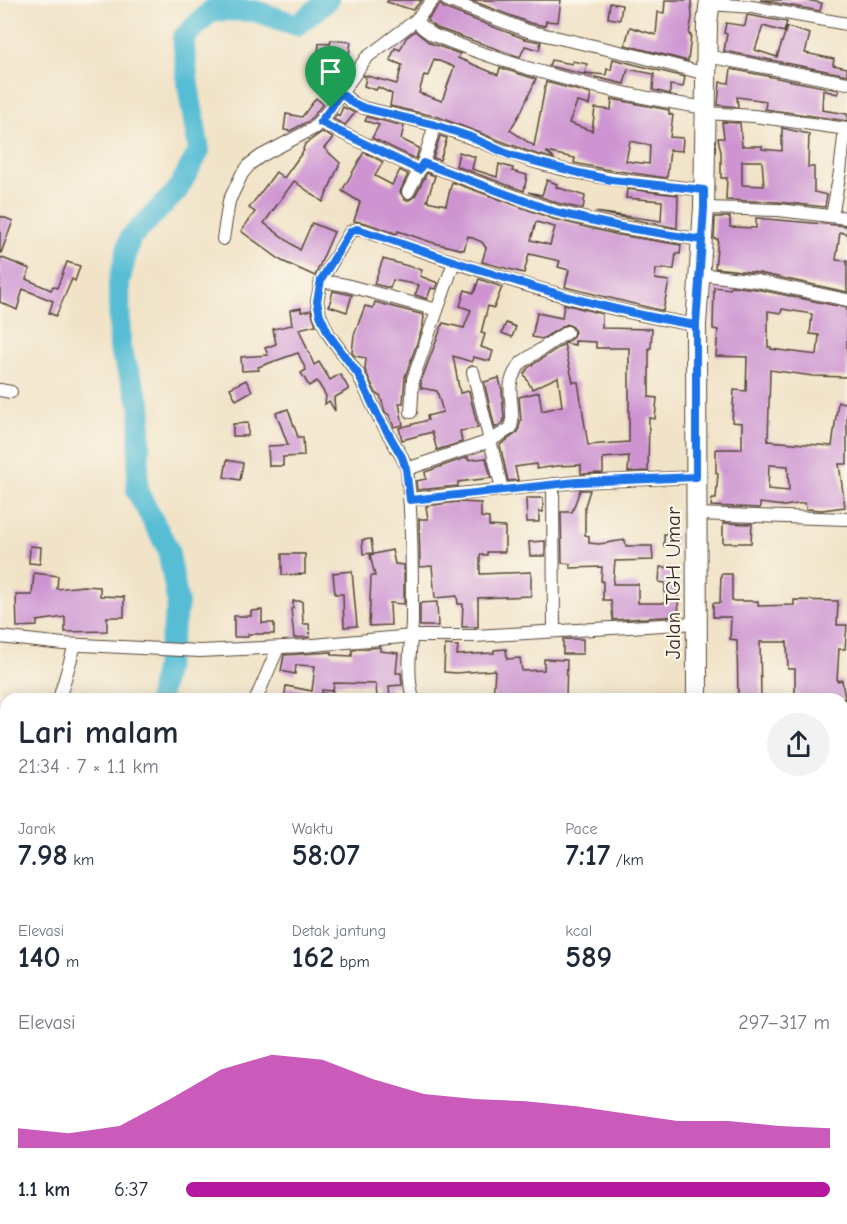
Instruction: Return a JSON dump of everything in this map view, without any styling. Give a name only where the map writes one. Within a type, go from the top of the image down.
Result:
[{"type":"main road","name":"Jalan TGH Umar","points":[[697,693],[696,325],[704,199],[710,2]]},
{"type":"street","points":[[223,238],[229,201],[235,186],[250,164],[306,133],[320,122],[366,58],[416,20],[433,0]]},
{"type":"street","points":[[447,0],[528,31],[638,56],[847,83]]},
{"type":"street","points":[[710,2],[847,24]]},
{"type":"street","points":[[416,20],[433,35],[514,64],[628,95],[706,111],[846,129],[832,216]]},
{"type":"street","points":[[340,93],[364,108],[435,125],[468,136],[510,155],[579,173],[704,199],[847,218]]},
{"type":"street","points":[[320,122],[421,167],[555,212],[621,227],[702,240]]},
{"type":"street","points":[[408,192],[421,167],[435,125]]},
{"type":"street","points":[[412,693],[408,675],[412,636],[412,558],[410,500],[406,469],[399,451],[378,416],[358,374],[324,326],[317,301],[321,280],[350,232],[357,229],[585,303],[696,325]]},
{"type":"street","points":[[411,412],[413,379],[454,262]]},
{"type":"street","points":[[699,274],[757,281],[847,300]]},
{"type":"street","points":[[321,280],[437,310]]},
{"type":"street","points":[[406,469],[490,441],[503,434],[512,424],[509,390],[517,368],[567,332]]},
{"type":"street","points":[[474,372],[502,489]]},
{"type":"street","points":[[410,500],[553,484],[696,477]]},
{"type":"street","points":[[553,484],[554,632]]},
{"type":"street","points":[[696,514],[847,519]]},
{"type":"street","points":[[0,637],[75,645],[200,651],[278,648],[412,636],[475,636],[697,623]]},
{"type":"street","points":[[60,693],[75,645]]},
{"type":"street","points":[[259,693],[278,648]]},
{"type":"building","points":[[388,0],[422,0],[413,10],[387,2]]},
{"type":"building","points":[[470,0],[561,0],[558,22],[546,21],[545,26],[530,23]]},
{"type":"building","points":[[665,0],[691,0],[692,17],[688,61],[625,45],[630,27],[656,35],[658,12],[664,13]]},
{"type":"building","points":[[760,0],[805,0],[822,3],[820,11]]},
{"type":"building","points":[[610,3],[622,5],[620,20],[608,18]]},
{"type":"building","points":[[440,4],[444,8],[525,39],[541,42],[539,50],[525,46],[520,57],[437,28],[427,20]]},
{"type":"building","points":[[747,15],[787,22],[784,32],[763,26],[755,50],[777,57],[787,27],[810,34],[805,53],[834,59],[833,65],[847,68],[847,75],[724,51],[726,23],[745,26]]},
{"type":"building","points":[[415,31],[430,43],[460,54],[458,58],[498,75],[500,68],[536,79],[510,130],[534,146],[546,82],[591,94],[589,105],[577,102],[569,123],[592,131],[595,108],[611,110],[612,99],[669,110],[669,114],[673,115],[670,137],[683,138],[682,151],[670,150],[667,178],[604,169],[574,163],[575,158],[546,152],[555,159],[533,153],[438,117],[390,106],[392,94],[378,87],[376,90],[364,86],[366,78],[363,76],[397,84],[402,65],[390,60],[395,48],[400,50],[406,38]],"holes":[[[434,59],[454,67],[442,101],[419,93],[424,75],[428,76]],[[630,141],[650,145],[649,164],[626,161]]]},
{"type":"building","points":[[331,40],[351,42],[346,72],[317,65],[319,43],[330,44]]},
{"type":"building","points":[[613,59],[685,77],[683,87],[670,85],[670,94],[653,90],[654,74],[628,69],[624,84],[549,66],[551,60],[572,64],[573,61],[587,64],[585,73],[606,75],[607,69],[611,70]]},
{"type":"building","points":[[731,69],[839,90],[838,94],[823,90],[822,110],[847,114],[847,121],[765,109],[766,101],[737,97],[738,107],[718,105],[720,82],[729,83]]},
{"type":"building","points":[[316,98],[323,104],[309,121],[290,131],[284,130],[286,114],[302,117]]},
{"type":"building","points":[[343,107],[355,113],[345,125],[333,119],[337,114],[339,116]]},
{"type":"building","points":[[367,117],[404,126],[401,139],[419,148],[416,159],[372,138],[379,125],[365,121]]},
{"type":"building","points":[[722,122],[740,123],[742,146],[762,146],[762,149],[782,151],[782,128],[809,134],[808,167],[814,167],[814,192],[827,195],[825,207],[726,200],[727,178],[721,178],[721,152],[718,138],[724,138]],"holes":[[[742,161],[762,161],[764,186],[742,185]]]},
{"type":"building","points":[[322,132],[333,138],[324,148],[340,163],[323,202],[294,181],[264,223],[300,250],[312,223],[334,232],[315,276],[282,261],[241,231],[255,212],[249,208],[276,172],[284,178],[304,150],[305,144]]},
{"type":"building","points":[[440,136],[447,138],[440,160],[433,158]]},
{"type":"building","points":[[364,152],[383,162],[375,176],[392,185],[400,170],[408,174],[400,192],[405,200],[415,196],[427,173],[435,176],[427,201],[446,205],[452,182],[553,219],[619,235],[681,245],[680,254],[676,253],[674,269],[656,269],[655,279],[669,281],[663,311],[565,287],[569,270],[558,267],[560,261],[529,254],[524,273],[482,262],[486,248],[482,242],[468,236],[464,250],[354,221],[360,202],[342,191]],"holes":[[[536,222],[555,227],[550,245],[531,240]]]},
{"type":"building","points":[[459,152],[475,157],[472,169],[497,177],[499,164],[527,175],[524,191],[456,166]]},
{"type":"building","points":[[547,180],[557,184],[556,187],[585,196],[583,209],[557,203],[528,192],[542,195]]},
{"type":"building","points":[[627,189],[678,195],[677,228],[595,212],[661,221],[662,201],[626,198]]},
{"type":"building","points":[[0,216],[13,221],[1,253],[0,253]]},
{"type":"building","points":[[715,217],[730,217],[730,227],[756,228],[756,218],[847,226],[847,234],[840,232],[836,260],[847,261],[847,292],[759,273],[715,268],[718,239],[714,239]]},
{"type":"building","points":[[0,257],[30,269],[26,279],[51,290],[53,286],[57,288],[67,262],[80,266],[75,281],[72,279],[56,316],[49,313],[53,301],[23,289],[17,310],[0,302]]},
{"type":"building","points":[[383,259],[422,270],[420,276],[438,283],[436,289],[431,288],[427,299],[415,295],[419,285],[393,280],[390,288],[374,284]]},
{"type":"building","points":[[479,279],[502,287],[494,308],[488,306],[481,333],[485,334],[481,347],[493,351],[490,361],[473,357],[472,362],[453,356],[460,393],[469,391],[478,428],[460,431],[462,442],[437,450],[432,432],[402,440],[399,428],[428,420],[427,416],[443,412],[437,391],[421,388],[421,381],[443,323],[464,328],[471,310],[460,306],[465,290],[474,293]]},
{"type":"building","points":[[731,286],[756,289],[847,308],[847,377],[813,376],[770,370],[768,441],[832,446],[838,402],[847,403],[847,464],[839,464],[845,507],[822,510],[806,509],[805,503],[784,506],[760,503],[760,508],[711,506],[712,499],[716,499],[718,473],[716,473],[716,449],[742,449],[742,423],[732,422],[734,390],[746,391],[747,357],[716,356],[718,330],[713,329],[714,287],[730,289]],"holes":[[[782,309],[812,314],[810,334],[819,335],[817,355],[768,347],[768,311],[781,313]],[[769,465],[788,466],[789,491],[768,489]]]},
{"type":"building","points":[[333,291],[352,295],[347,312],[329,306]]},
{"type":"building","points":[[375,302],[424,315],[423,326],[405,377],[403,403],[399,403],[403,425],[394,427],[389,415],[385,412],[380,395],[377,395],[365,370],[366,358],[355,356],[352,353],[354,335],[365,306],[373,308]]},
{"type":"building","points":[[564,304],[602,314],[602,328],[652,329],[651,348],[649,348],[649,397],[657,398],[655,419],[649,418],[648,471],[628,472],[629,456],[603,458],[603,473],[581,474],[581,465],[537,469],[536,464],[515,467],[518,480],[508,481],[500,445],[518,432],[521,419],[519,397],[539,392],[542,411],[562,406],[558,377],[532,389],[524,374],[528,368],[564,344],[573,382],[578,382],[588,445],[629,442],[629,348],[596,348],[596,342],[575,341],[575,345],[565,343],[572,338],[575,332],[573,327],[567,324],[542,339],[532,337],[537,313],[562,318]]},
{"type":"building","points":[[301,308],[301,312],[311,310],[316,325],[299,329],[314,365],[319,362],[330,380],[340,374],[349,389],[334,398],[335,411],[329,401],[325,404],[326,396],[317,381],[309,386],[301,373],[306,370],[298,353],[258,367],[259,370],[242,371],[241,357],[268,355],[265,348],[276,344],[273,329],[292,325],[290,310]]},
{"type":"building","points":[[506,323],[516,327],[512,337],[502,333]]},
{"type":"building","points":[[499,378],[504,418],[503,423],[495,428],[484,382]]},
{"type":"building","points":[[246,380],[252,391],[236,400],[230,388]]},
{"type":"building","points":[[288,409],[298,437],[303,437],[304,456],[283,457],[283,466],[269,466],[268,446],[288,445],[276,413]]},
{"type":"building","points":[[248,423],[248,436],[233,436],[233,424]]},
{"type":"building","points":[[468,457],[468,460],[486,458],[491,478],[458,482],[458,486],[417,490],[416,481],[426,479],[425,472]]},
{"type":"building","points":[[227,460],[243,463],[240,480],[224,477]]},
{"type":"building","points":[[580,490],[590,490],[585,506],[585,535],[589,536],[589,543],[599,544],[625,540],[626,546],[652,546],[653,560],[615,561],[613,584],[638,584],[638,603],[665,603],[665,583],[659,582],[660,567],[675,568],[674,586],[677,586],[679,616],[613,620],[611,600],[603,600],[602,567],[570,568],[570,564],[562,563],[561,512],[572,512]]},
{"type":"building","points":[[526,498],[543,498],[543,512],[539,511],[539,522],[527,522]]},
{"type":"building","points":[[458,502],[481,503],[481,517],[489,518],[489,526],[505,527],[505,552],[487,552],[487,555],[480,555],[480,574],[531,572],[531,596],[478,598],[478,627],[462,627],[463,604],[458,604],[457,596],[435,598],[432,566],[420,567],[419,519],[428,519],[426,506]]},
{"type":"building","points":[[723,523],[752,524],[751,543],[723,543]]},
{"type":"building","points":[[664,534],[675,534],[675,546],[664,546]]},
{"type":"building","points":[[371,539],[373,553],[363,554],[362,540]]},
{"type":"building","points":[[545,541],[545,556],[530,556],[529,542]]},
{"type":"building","points":[[30,546],[41,547],[40,564],[29,563]]},
{"type":"building","points":[[392,550],[395,564],[404,565],[404,604],[390,603],[391,625],[369,626],[371,576],[375,576],[370,555]]},
{"type":"building","points":[[282,554],[305,554],[305,574],[282,575]]},
{"type":"building","points":[[352,571],[357,626],[344,627],[343,594],[335,594],[333,573]]},
{"type":"building","points":[[34,573],[58,576],[57,589],[100,587],[100,596],[124,597],[124,617],[107,617],[107,631],[65,632],[65,617],[37,621],[37,626],[17,627],[16,595],[32,595]]},
{"type":"building","points":[[721,574],[732,574],[732,601],[758,601],[758,606],[794,605],[794,600],[838,601],[837,625],[847,625],[845,649],[839,649],[837,681],[842,680],[844,693],[795,693],[795,669],[788,669],[787,642],[760,642],[761,693],[738,693],[737,640],[730,639],[731,617],[713,617],[713,603],[720,603]]},
{"type":"building","points":[[293,601],[302,601],[303,624],[309,624],[310,637],[294,638],[291,609]]},
{"type":"building","points":[[437,602],[438,626],[420,626],[420,603]]},
{"type":"building","points":[[262,610],[262,623],[274,623],[274,634],[248,634],[248,637],[234,637],[234,616],[251,616],[251,611]]},
{"type":"building","points":[[563,639],[583,639],[583,654],[563,654]]},
{"type":"building","points":[[445,645],[458,646],[457,655],[494,653],[494,650],[506,649],[507,659],[520,658],[522,671],[544,670],[544,659],[567,660],[566,693],[493,693],[495,670],[444,672]]},
{"type":"building","points":[[380,647],[380,651],[398,653],[396,673],[401,673],[402,685],[389,686],[390,693],[377,693],[376,684],[334,683],[333,691],[285,693],[286,686],[312,691],[315,666],[296,665],[295,674],[281,671],[284,655],[332,652],[332,655],[352,656],[352,650]]},
{"type":"waterway","points":[[160,693],[178,604],[168,549],[137,491],[141,406],[120,349],[119,283],[130,238],[177,191],[199,151],[183,38],[212,10],[255,11],[297,25],[328,0]]},
{"type":"route","points":[[331,108],[320,122],[419,170],[423,163],[555,212],[587,220],[621,227],[702,240],[696,325],[696,477],[577,482],[410,500],[402,457],[384,428],[358,374],[329,335],[320,315],[317,291],[321,280],[350,232],[357,229],[364,231],[585,303],[696,325],[704,208],[704,190],[611,180],[541,164],[510,155],[468,136],[435,125],[364,108],[340,93],[331,108]]}]
